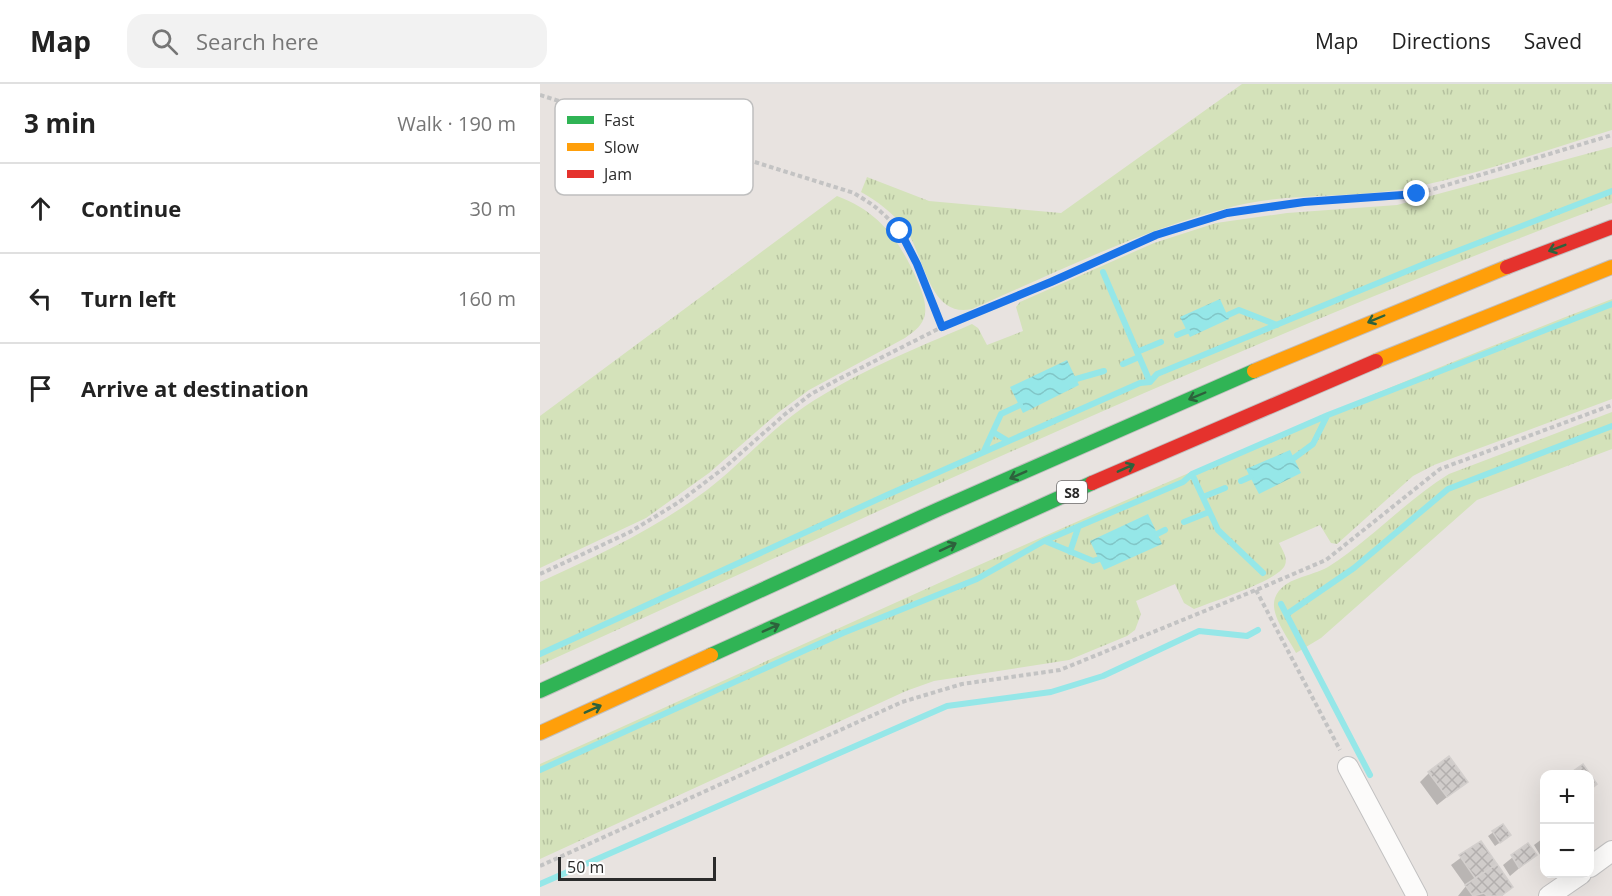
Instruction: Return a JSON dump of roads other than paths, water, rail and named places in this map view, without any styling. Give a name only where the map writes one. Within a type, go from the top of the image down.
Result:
[{"type":"highway","name":"S8","points":[[540,691],[1234,379],[1410,305],[1612,226]]},
{"type":"highway","name":"S8","points":[[540,733],[1281,399],[1612,267]]},
{"type":"street","points":[[1348,767],[1417,896]]},
{"type":"street","points":[[1594,864],[1612,851]]},
{"type":"street","points":[[1549,896],[1574,878]]},
{"type":"water","points":[[1220,299],[1229,319],[1190,337],[1180,317]]},
{"type":"water","points":[[1067,360],[1079,385],[1023,413],[1010,387]]},
{"type":"water","points":[[1290,450],[1301,473],[1259,494],[1246,469]]},
{"type":"water","points":[[1148,514],[1162,544],[1104,570],[1090,541]]},
{"type":"waterway","points":[[540,654],[887,495],[1140,383],[1150,382],[1157,374],[1429,262],[1612,191]]},
{"type":"waterway","points":[[1103,272],[1150,382]]},
{"type":"waterway","points":[[540,770],[843,633],[977,579],[1044,541],[1183,482],[1192,474],[1328,415],[1612,304]]},
{"type":"waterway","points":[[1228,315],[1239,310],[1277,325]]},
{"type":"waterway","points":[[1177,335],[1187,331]]},
{"type":"waterway","points":[[1137,352],[1161,342]]},
{"type":"waterway","points":[[1123,364],[1139,357]]},
{"type":"waterway","points":[[1076,379],[1104,371]]},
{"type":"waterway","points":[[984,451],[1001,414],[1020,405]]},
{"type":"waterway","points":[[1294,458],[1313,444],[1327,416]]},
{"type":"waterway","points":[[1287,614],[1354,568],[1448,489],[1612,426]]},
{"type":"waterway","points":[[993,432],[1008,441]]},
{"type":"waterway","points":[[1192,474],[1218,530],[1263,573]]},
{"type":"waterway","points":[[1241,481],[1250,477]]},
{"type":"waterway","points":[[1203,497],[1225,488]]},
{"type":"waterway","points":[[1184,522],[1209,512]]},
{"type":"waterway","points":[[1070,552],[1078,528]]},
{"type":"waterway","points":[[1157,534],[1165,530]]},
{"type":"waterway","points":[[1045,541],[1093,561],[1099,559]]},
{"type":"waterway","points":[[1281,604],[1370,775]]},
{"type":"waterway","points":[[540,884],[947,706],[1051,692],[1103,676],[1199,631],[1247,636],[1258,630]]}]
